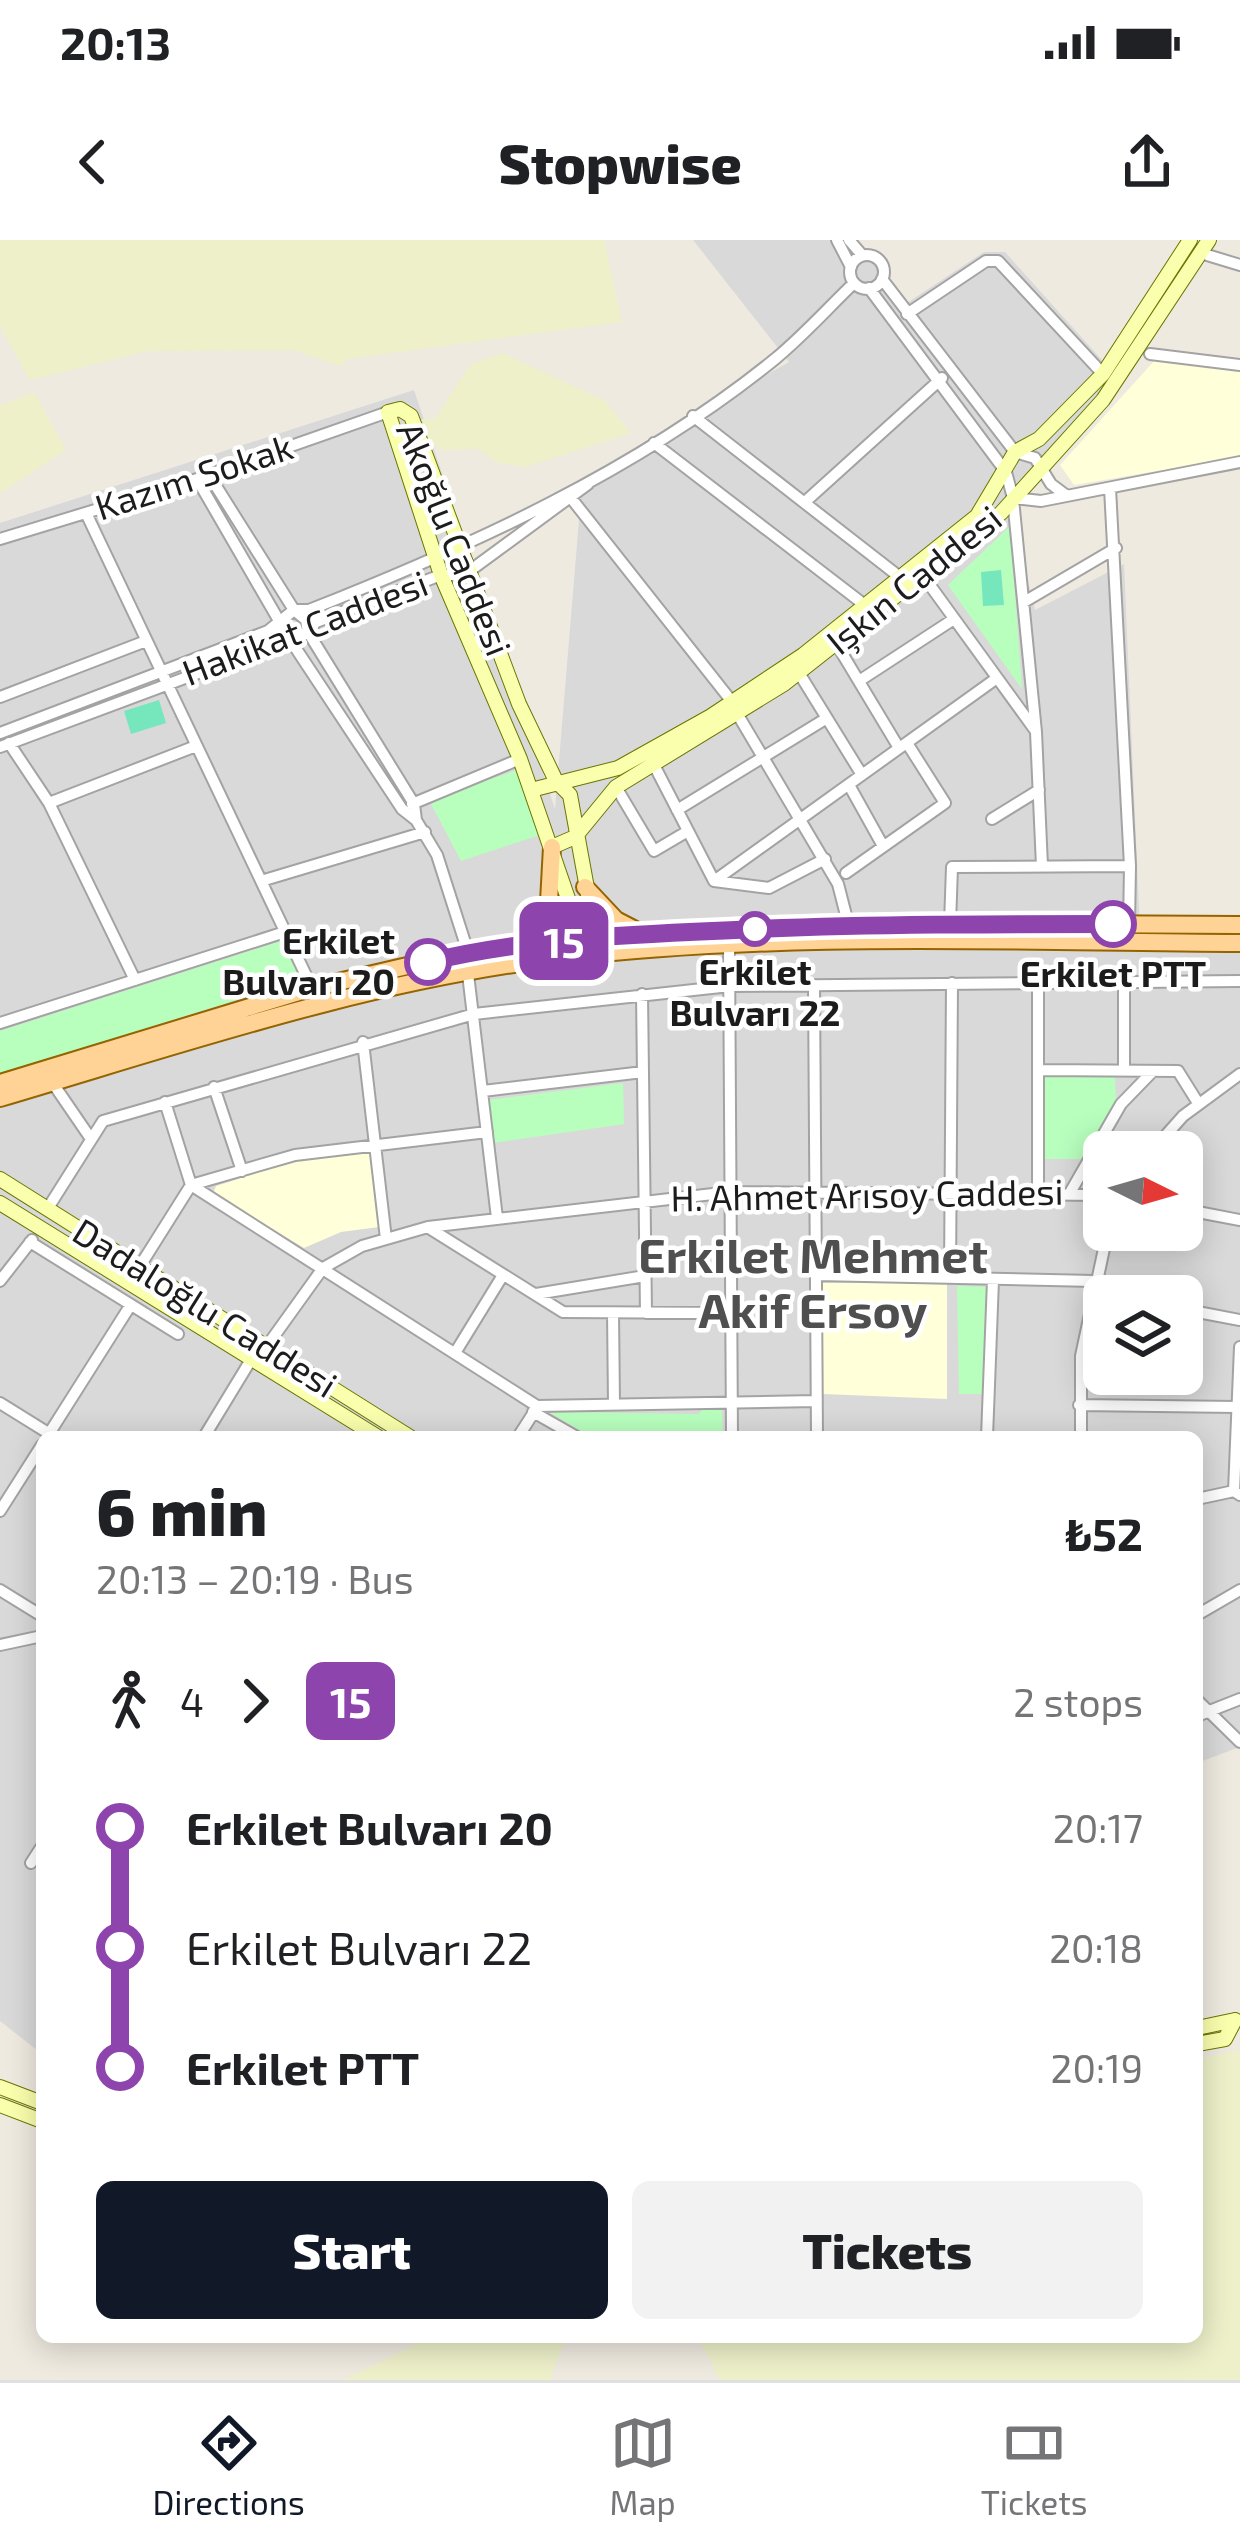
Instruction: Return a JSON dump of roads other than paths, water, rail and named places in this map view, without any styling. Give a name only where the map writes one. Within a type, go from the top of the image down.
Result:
[{"type":"main road","points":[[521,946],[548,920],[552,847]]},
{"type":"main road","points":[[585,886],[616,920],[644,935]]},
{"type":"main road","points":[[0,1098],[320,1003],[644,935],[848,923],[1240,925]]},
{"type":"main road","points":[[0,1083],[312,988],[468,952],[521,946],[1240,944]]},
{"type":"street","points":[[837,240],[854,283],[869,288],[1006,472],[1013,498],[1036,732],[1042,866]]},
{"type":"street","points":[[849,240],[862,256],[878,258],[882,279],[950,371],[1016,452],[1035,458],[1051,484],[1067,496]]},
{"type":"street","name":"Işkın Caddesi","points":[[552,847],[578,833],[592,810],[616,787],[735,709],[977,516],[1016,452],[1040,440],[1103,374],[1190,240]]},
{"type":"street","points":[[1208,248],[1240,265]]},
{"type":"street","name":"Işkın Caddesi","points":[[531,790],[618,768],[735,709],[799,673],[924,577],[1043,469],[1141,350],[1208,248]]},
{"type":"street","points":[[851,267],[862,256]]},
{"type":"street","points":[[907,314],[986,261],[998,261],[1103,374]]},
{"type":"street","points":[[869,288],[882,279]]},
{"type":"street","name":"Hakikat Caddesi","points":[[3,735],[308,632],[316,622],[442,575],[454,578],[775,358],[854,283]]},
{"type":"street","points":[[1150,354],[1240,365]]},
{"type":"street","points":[[806,501],[950,371]]},
{"type":"street","name":"Akoğlu Caddesi","points":[[400,409],[411,416],[519,704],[556,781],[571,795],[591,947],[520,759],[436,560],[388,412],[400,409]]},
{"type":"street","name":"Kazım Sokak","points":[[0,539],[203,477],[388,412]]},
{"type":"street","points":[[694,416],[902,578]]},
{"type":"street","points":[[654,443],[866,606]]},
{"type":"street","points":[[1013,498],[1067,496],[1240,462]]},
{"type":"street","points":[[203,477],[305,620],[425,832],[468,952]]},
{"type":"street","points":[[203,477],[289,638],[408,806]]},
{"type":"street","points":[[1110,488],[1129,925]]},
{"type":"street","points":[[569,495],[735,709],[825,859],[838,884],[848,923]]},
{"type":"street","name":"Hakikat Caddesi","points":[[163,678],[281,621],[294,610],[308,610],[436,560],[569,495]]},
{"type":"street","points":[[86,513],[312,988]]},
{"type":"street","points":[[1024,602],[1116,548]]},
{"type":"street","points":[[924,577],[1036,732]]},
{"type":"street","points":[[859,681],[954,619]]},
{"type":"street","points":[[0,697],[146,641]]},
{"type":"street","points":[[837,645],[945,803],[846,872]]},
{"type":"street","points":[[799,673],[862,775]]},
{"type":"street","points":[[714,881],[997,678]]},
{"type":"street","points":[[677,810],[827,718]]},
{"type":"street","points":[[3,735],[49,803],[135,980]]},
{"type":"street","points":[[49,803],[196,746]]},
{"type":"street","points":[[408,806],[520,759]]},
{"type":"street","points":[[653,763],[714,881]]},
{"type":"street","points":[[848,785],[884,846]]},
{"type":"street","points":[[616,787],[654,851],[688,831]]},
{"type":"street","points":[[992,819],[1039,790]]},
{"type":"street","points":[[261,881],[425,832]]},
{"type":"street","points":[[714,881],[769,888],[825,859]]},
{"type":"street","points":[[950,924],[952,867],[1130,866]]},
{"type":"street","points":[[0,1023],[285,932]]},
{"type":"street","points":[[729,945],[732,1431]]},
{"type":"street","points":[[468,974],[497,1218]]},
{"type":"street","points":[[48,1208],[103,1121],[363,1042],[474,1014],[730,986],[1240,981]]},
{"type":"street","points":[[1038,982],[1038,1191]]},
{"type":"street","points":[[1124,982],[1124,1071]]},
{"type":"street","points":[[950,1277],[952,983]]},
{"type":"street","points":[[814,985],[817,1431]]},
{"type":"street","points":[[643,994],[646,1313]]},
{"type":"street","points":[[363,1042],[386,1239]]},
{"type":"street","points":[[1040,1070],[1178,1071],[1198,1103]]},
{"type":"street","points":[[1072,1191],[1121,1104],[1153,1071]]},
{"type":"street","points":[[483,1091],[643,1072]]},
{"type":"street","points":[[1171,1131],[1198,1103],[1240,1073]]},
{"type":"street","points":[[52,1082],[92,1139]]},
{"type":"street","points":[[214,1088],[242,1171]]},
{"type":"street","points":[[166,1102],[191,1185],[568,1431]]},
{"type":"street","points":[[140,1266],[191,1185],[296,1156],[487,1132]]},
{"type":"street","name":"Dadaloğlu Caddesi","points":[[0,1179],[401,1431]]},
{"type":"street","name":"H. Ahmet Arısoy Caddesi","points":[[252,1358],[267,1346],[323,1268],[386,1239],[428,1227],[730,1192],[1083,1192]]},
{"type":"street","name":"Dadaloğlu Caddesi","points":[[0,1203],[368,1431]]},
{"type":"street","points":[[1203,1213],[1240,1220]]},
{"type":"street","points":[[428,1227],[563,1312],[731,1313]]},
{"type":"street","points":[[0,1282],[42,1228]]},
{"type":"street","points":[[30,1242],[178,1334]]},
{"type":"street","points":[[818,1274],[1083,1285]]},
{"type":"street","points":[[455,1353],[503,1275]]},
{"type":"street","points":[[534,1294],[645,1276]]},
{"type":"street","points":[[987,1431],[993,1280]]},
{"type":"street","points":[[52,1431],[130,1306]]},
{"type":"street","points":[[614,1312],[614,1404]]},
{"type":"street","points":[[1203,1313],[1240,1320]]},
{"type":"street","points":[[1203,1498],[1237,1492],[1240,1347]]},
{"type":"street","points":[[208,1431],[252,1358]]},
{"type":"street","points":[[1081,1431],[1083,1371]]},
{"type":"street","points":[[535,1409],[816,1401]]},
{"type":"street","points":[[0,1403],[38,1431]]},
{"type":"street","points":[[1079,1405],[1237,1407]]},
{"type":"street","points":[[522,1431],[535,1409]]},
{"type":"street","points":[[0,1511],[36,1456]]},
{"type":"street","points":[[0,1590],[36,1612]]},
{"type":"street","points":[[1203,1612],[1240,1591]]},
{"type":"street","points":[[0,1645],[36,1637]]},
{"type":"street","points":[[1203,1714],[1240,1699]]},
{"type":"street","points":[[1203,1715],[1240,1742]]},
{"type":"street","points":[[31,1863],[36,1855]]},
{"type":"street","points":[[1203,2027],[1238,2020]]},
{"type":"street","points":[[1203,2043],[1225,2039],[1238,2020]]},
{"type":"street","points":[[0,2087],[36,2101]]},
{"type":"street","points":[[0,2105],[36,2119]]},
{"type":"place","name":"Erkilet PTT","points":[[1113,924]]},
{"type":"place","name":"Erkilet Bulvarı 22","points":[[755,929]]},
{"type":"place","name":"Erkilet Bulvarı 20","points":[[428,962]]},
{"type":"district","name":"Erkilet Mehmet Akif Ersoy","points":[[813,1284]]}]
